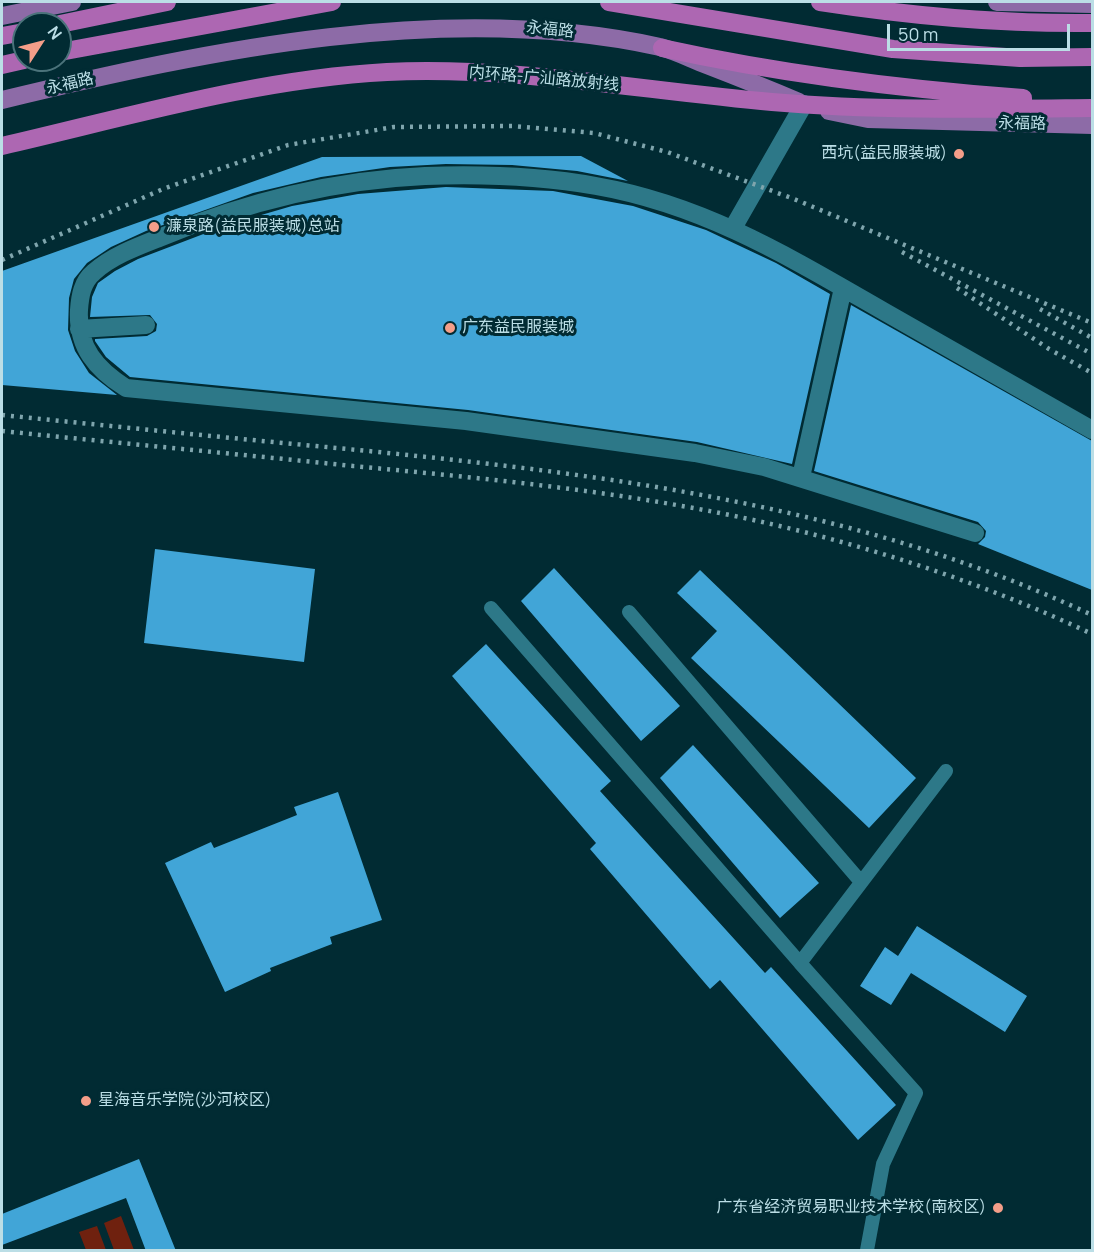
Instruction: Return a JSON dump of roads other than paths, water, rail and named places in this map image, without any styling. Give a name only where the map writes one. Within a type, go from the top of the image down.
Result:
[{"type":"highway","points":[[72,22],[167,2]]},
{"type":"highway","points":[[72,50],[332,2]]},
{"type":"highway","points":[[609,2],[893,49],[1020,58],[1092,57]]},
{"type":"highway","points":[[820,2],[939,17],[1048,24],[1092,23]]},
{"type":"highway","points":[[662,48],[754,68],[875,84],[960,93],[1092,102]]},
{"type":"highway","name":"内环路-广汕路放射线","points":[[2,146],[277,85],[342,75],[388,72],[438,71],[546,76],[719,97],[858,107],[1092,108]]},
{"type":"main road","points":[[2,16],[72,2]]},
{"type":"main road","points":[[997,2],[1092,4]]},
{"type":"main road","name":"永福路","points":[[2,100],[166,62],[328,34],[395,26],[458,24],[519,27],[618,38],[662,48],[804,104],[868,119],[1092,125]]},
{"type":"street","points":[[733,228],[804,104]]},
{"type":"street","points":[[975,533],[801,477],[695,453],[466,421],[126,388],[105,375],[89,356],[78,329],[82,288],[92,273],[112,259],[189,225],[256,204],[316,189],[373,180],[427,176],[558,180],[634,195],[692,211],[733,228],[1092,429]]},
{"type":"street","points":[[801,477],[843,288]]},
{"type":"street","points":[[78,329],[146,325]]},
{"type":"lane","points":[[491,608],[916,1093],[883,1164],[867,1251]]},
{"type":"lane","points":[[629,612],[861,882]]},
{"type":"lane","points":[[800,963],[946,771]]},
{"type":"railway","points":[[2,260],[163,189],[288,145],[394,127],[513,126],[594,133],[667,152],[794,199],[1092,323]]},
{"type":"railway","points":[[902,252],[1092,354]]},
{"type":"railway","points":[[957,288],[1049,349],[1092,373]]},
{"type":"railway","points":[[1040,309],[1092,338]]},
{"type":"railway","points":[[2,415],[547,471],[640,484],[733,501],[824,521],[915,547],[1004,578],[1092,615]]},
{"type":"railway","points":[[2,431],[441,474],[617,495],[704,510],[802,532],[902,560],[1000,594],[1092,634]]},
{"type":"place","name":"西坑(益民服装城)","points":[[959,154]]},
{"type":"place","name":"濂泉路(益民服装城)总站","points":[[154,227]]},
{"type":"place","name":"广东益民服装城","points":[[450,328]]},
{"type":"place","name":"星海音乐学院(沙河校区)","points":[[86,1101]]},
{"type":"place","name":"广东省经济贸易职业技术学校(南校区)","points":[[998,1208]]}]
